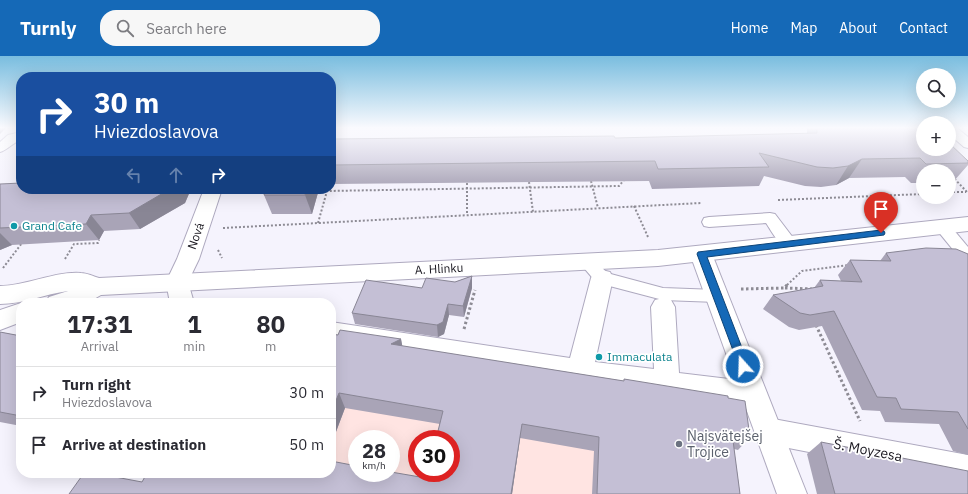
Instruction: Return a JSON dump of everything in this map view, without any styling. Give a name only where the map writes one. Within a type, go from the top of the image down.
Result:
[{"type":"street","name":"Nová","points":[[179,293],[188,259],[211,194]]},
{"type":"street","name":"A. Hlinku","points":[[0,295],[10,295],[49,286],[81,281],[98,287],[179,293],[594,270],[658,258],[968,224]]},
{"type":"street","points":[[701,254],[792,494]]},
{"type":"street","points":[[580,371],[594,270]]},
{"type":"street","name":"A. Hlinku","points":[[76,298],[98,287]]},
{"type":"street","points":[[663,307],[667,383]]},
{"type":"street","points":[[0,320],[16,314]]},
{"type":"street","points":[[336,333],[580,371],[754,394]]},
{"type":"street","name":"Š. Moyzesa","points":[[768,431],[968,469]]},
{"type":"lane","points":[[709,222],[770,218],[790,243]]},
{"type":"lane","points":[[942,226],[968,258]]},
{"type":"lane","points":[[594,270],[663,294],[716,293]]},
{"type":"path","points":[[340,184],[338,191],[592,187],[619,186],[627,175]]},
{"type":"path","points":[[574,181],[576,187]]},
{"type":"path","points":[[591,181],[598,208]]},
{"type":"path","points":[[956,181],[968,192]]},
{"type":"path","points":[[511,182],[512,188]]},
{"type":"path","points":[[529,182],[532,212]]},
{"type":"path","points":[[402,190],[403,183]]},
{"type":"path","points":[[448,183],[449,189]]},
{"type":"path","points":[[467,183],[467,215]]},
{"type":"path","points":[[383,190],[384,184]]},
{"type":"path","points":[[956,192],[968,192]]},
{"type":"path","points":[[318,223],[326,194]]},
{"type":"path","points":[[775,200],[916,194]]},
{"type":"path","points":[[216,228],[704,203]]},
{"type":"path","points":[[634,206],[650,240]]},
{"type":"path","points":[[62,264],[74,244],[98,242],[100,240]]},
{"type":"path","points":[[3,268],[23,241]]},
{"type":"path","points":[[784,288],[802,271],[856,264]]},
{"type":"path","points":[[716,293],[784,288],[816,289]]},
{"type":"path","points":[[800,288],[803,294]]},
{"type":"path","points":[[468,314],[475,289]]},
{"type":"path","points":[[814,320],[861,425]]},
{"type":"shaded area","points":[[336,350],[582,391],[624,494],[247,494],[311,478],[336,478]]},
{"type":"building","points":[[336,148],[916,148],[916,156],[956,156],[956,150],[968,161],[968,163],[926,164],[920,158],[862,159],[848,166],[833,168],[817,167],[759,153],[769,167],[658,169],[655,161],[336,165]]},
{"type":"building","points":[[16,183],[16,194],[161,194],[129,213],[91,215],[86,224],[0,228],[0,184]]},
{"type":"building","points":[[264,194],[305,194],[305,195]]},
{"type":"building","points":[[926,248],[956,249],[968,254],[968,429],[958,412],[901,409],[896,398],[877,397],[834,311],[810,315],[800,313],[773,295],[823,286],[820,280],[862,282],[850,260],[891,261],[886,253]]},
{"type":"building","points":[[472,276],[463,306],[448,304],[443,322],[437,325],[352,313],[366,280],[422,288],[426,278],[455,282]]},
{"type":"building","points":[[340,330],[401,339],[391,344],[624,381],[624,379],[728,396],[728,398],[745,401],[750,437],[732,433],[740,494],[597,494],[599,437],[522,424],[511,494],[69,494],[80,478],[121,478],[142,482],[144,478],[336,478],[336,462],[348,464],[348,482],[400,482],[400,474],[408,475],[408,482],[460,482],[460,430],[438,430],[443,411],[339,393],[336,400],[336,335],[338,335]]},
{"type":"building","points":[[0,332],[16,335],[16,415],[0,412]]},
{"type":"building","points":[[821,442],[968,471],[968,494],[835,494]]},
{"type":"place","name":"Grand Cafe","points":[[14,226]]},
{"type":"place","name":"Immaculata","points":[[599,357]]},
{"type":"place","name":"Najsvätejšej Trojice","points":[[679,444]]},
{"type":"route","points":[[743,366],[701,254],[881,233]]}]
